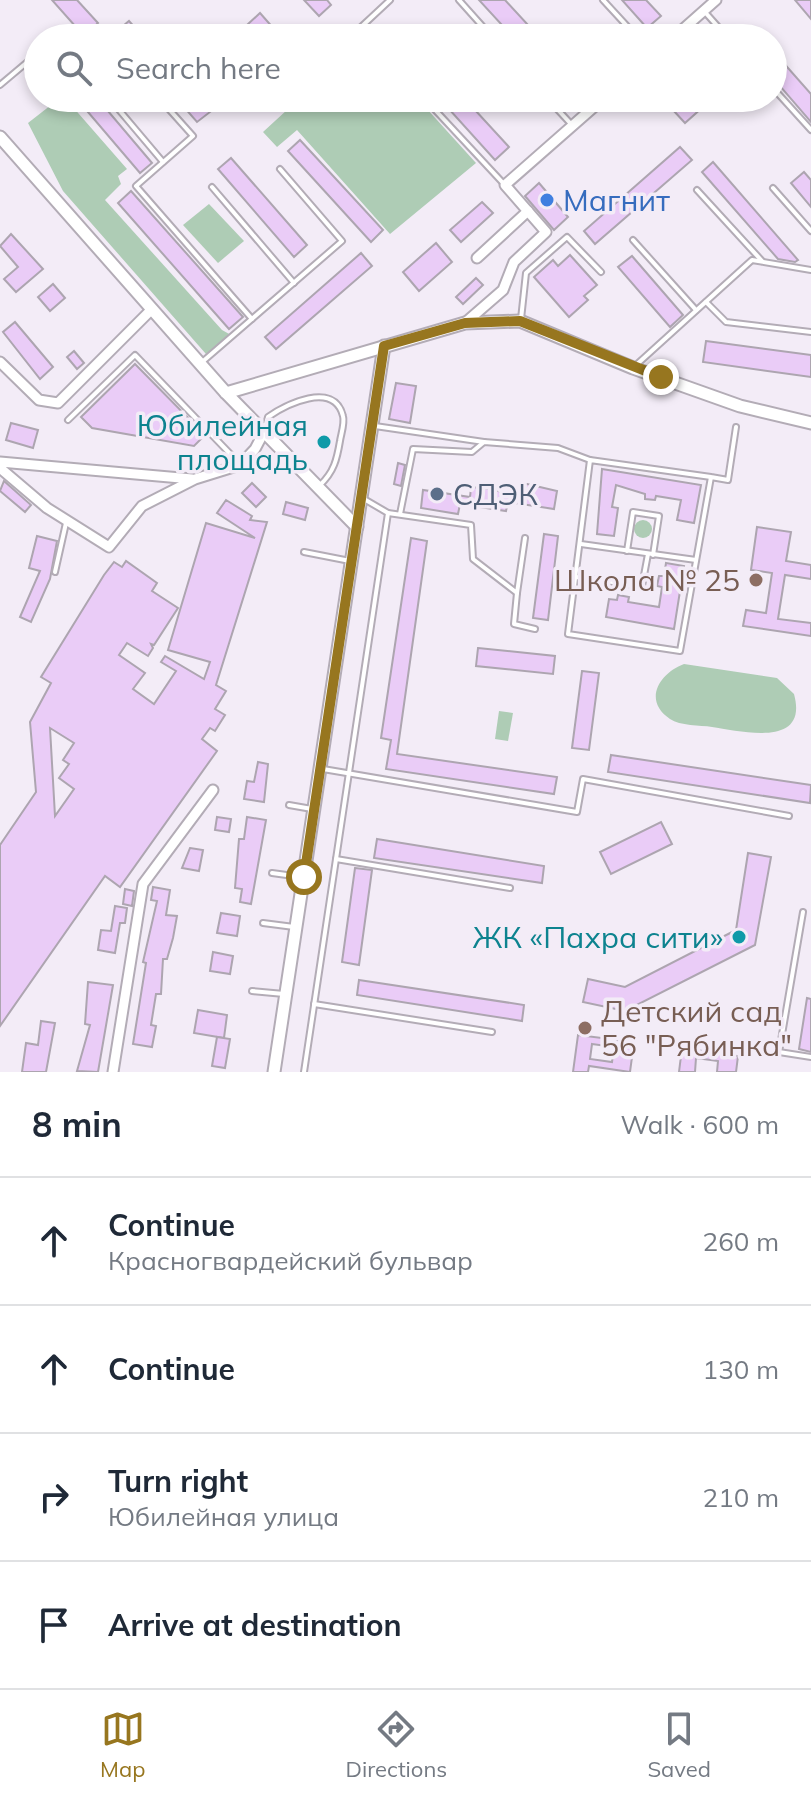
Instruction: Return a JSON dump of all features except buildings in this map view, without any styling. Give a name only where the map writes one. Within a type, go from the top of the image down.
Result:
[{"type":"street","points":[[689,24],[716,0]]},
{"type":"street","points":[[465,323],[503,290],[514,262],[546,232],[505,185],[588,112]]},
{"type":"street","points":[[2,144],[226,393],[357,527]]},
{"type":"street","points":[[477,258],[528,211]]},
{"type":"street","points":[[0,362],[39,400],[58,403],[151,310]]},
{"type":"street","points":[[226,393],[465,323],[520,321],[633,368],[740,406],[811,423]]},
{"type":"street","points":[[274,1072],[384,346]]},
{"type":"street","points":[[0,468],[67,521],[109,547],[142,506],[195,479],[240,465],[255,449],[264,432]]},
{"type":"street","points":[[0,462],[195,479]]},
{"type":"street","points":[[113,1072],[143,884],[213,790]]},
{"type":"lane","points":[[364,24],[390,0]]},
{"type":"lane","points":[[459,0],[480,24]]},
{"type":"lane","points":[[603,0],[625,24]]},
{"type":"lane","points":[[704,11],[716,24]]},
{"type":"lane","points":[[0,85],[24,65]]},
{"type":"lane","points":[[787,103],[811,130]]},
{"type":"lane","points":[[121,112],[163,162]]},
{"type":"lane","points":[[172,112],[193,136],[136,186],[252,319]]},
{"type":"lane","points":[[437,112],[505,185]]},
{"type":"lane","points":[[560,112],[572,126]]},
{"type":"lane","points":[[200,364],[342,241],[280,169]]},
{"type":"lane","points":[[212,187],[294,283]]},
{"type":"lane","points":[[773,188],[811,231]]},
{"type":"lane","points":[[697,190],[764,262]]},
{"type":"lane","points":[[520,321],[526,273],[567,237],[601,272]]},
{"type":"lane","points":[[633,240],[696,310]]},
{"type":"lane","points":[[633,368],[752,260],[811,270]]},
{"type":"lane","points":[[706,302],[726,322],[811,332]]},
{"type":"lane","points":[[68,420],[135,355],[240,465]]},
{"type":"lane","points":[[264,432],[268,417],[306,398],[321,398],[339,408],[344,417],[336,462],[319,487]]},
{"type":"lane","points":[[372,426],[484,442],[558,448],[590,460],[728,480],[736,427]]},
{"type":"lane","points":[[400,514],[413,449],[472,452],[484,442]]},
{"type":"lane","points":[[590,460],[568,634],[680,651],[711,477]]},
{"type":"lane","points":[[362,498],[388,513],[471,525],[473,559],[517,593]]},
{"type":"lane","points":[[576,577],[642,586],[659,516],[633,512],[627,551]]},
{"type":"lane","points":[[304,1072],[388,513]]},
{"type":"lane","points":[[55,572],[67,521]]},
{"type":"lane","points":[[525,538],[514,624],[535,629]]},
{"type":"lane","points":[[581,544],[696,560]]},
{"type":"lane","points":[[304,552],[352,561]]},
{"type":"lane","points":[[320,768],[577,812],[583,779],[789,816]]},
{"type":"lane","points":[[289,805],[314,810]]},
{"type":"lane","points":[[336,859],[510,888]]},
{"type":"lane","points":[[272,873],[304,877]]},
{"type":"lane","points":[[803,912],[779,1052],[811,1057]]},
{"type":"lane","points":[[263,923],[296,927]]},
{"type":"lane","points":[[252,991],[286,994]]},
{"type":"lane","points":[[314,1004],[492,1032]]},
{"type":"green space","points":[[42,112],[77,112],[127,169],[118,176],[121,184],[105,200],[222,330],[231,335],[206,354],[63,191],[28,123]]},
{"type":"green space","points":[[285,112],[430,112],[476,163],[390,234],[297,130],[277,147],[263,132]]},
{"type":"green space","points":[[209,204],[244,241],[218,263],[183,225]]},
{"type":"green space","points":[[639,520],[647,520],[652,529],[650,536],[639,538],[634,533],[634,525]]},
{"type":"green space","points":[[684,664],[777,678],[794,694],[796,711],[792,723],[782,730],[755,733],[685,724],[670,719],[657,704],[658,688],[668,674]]},
{"type":"green space","points":[[499,711],[513,713],[508,741],[495,739]]},
{"type":"place","name":"Магнит","points":[[547,200]]},
{"type":"place","name":"Юбилейная площадь","points":[[324,442]]},
{"type":"place","name":"СДЭК","points":[[437,494]]},
{"type":"place","name":"Школа № 25","points":[[756,580]]},
{"type":"place","name":"ЖК «Пахра сити»","points":[[739,937]]},
{"type":"place","name":"Детский сад 56 \"Рябинка\"","points":[[585,1028]]},
{"type":"route","points":[[304,877],[384,346],[465,323],[520,321],[661,377]]}]
